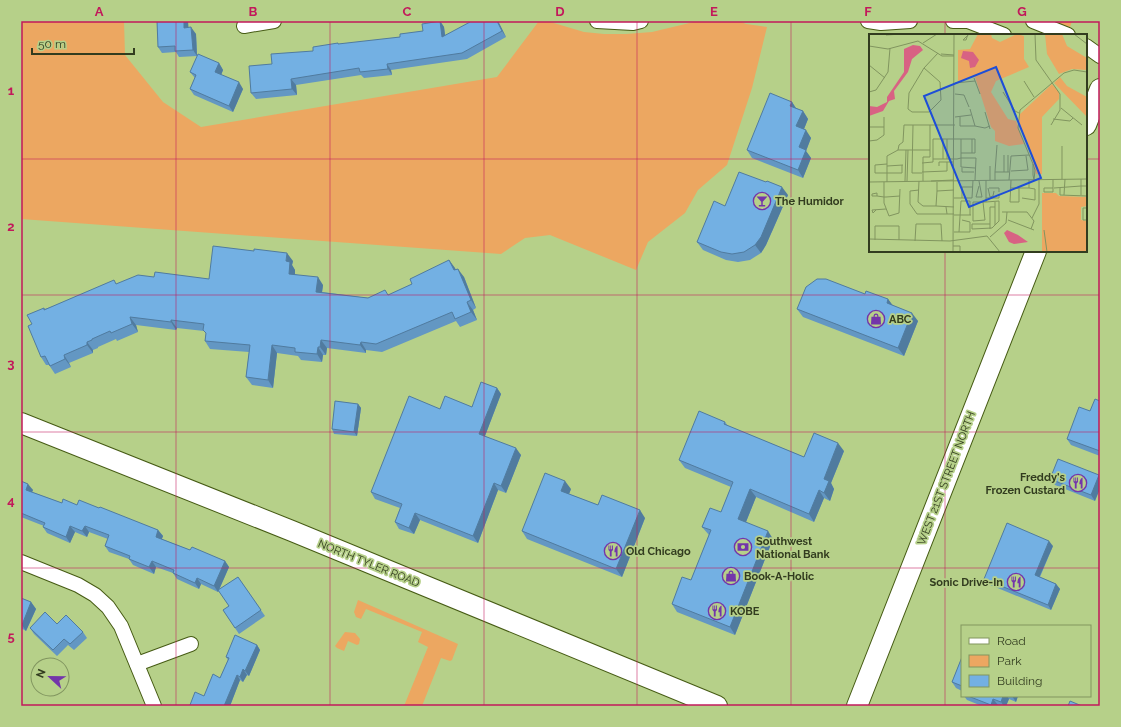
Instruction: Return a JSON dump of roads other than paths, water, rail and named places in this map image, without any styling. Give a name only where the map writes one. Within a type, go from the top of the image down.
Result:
[{"type":"main road","points":[[1087,122],[1100,89]]},
{"type":"main road","name":"WEST 21ST STREET NORTH","points":[[857,706],[1036,252]]},
{"type":"main road","name":"NORTH TYLER ROAD","points":[[21,423],[373,564],[716,706]]},
{"type":"street","points":[[244,26],[274,21]]},
{"type":"street","points":[[597,21],[633,23],[641,21]]},
{"type":"street","points":[[868,21],[881,23],[910,21]]},
{"type":"street","points":[[953,21],[969,21],[1002,34]]},
{"type":"street","points":[[1033,21],[1066,34]]},
{"type":"street","points":[[1087,47],[1100,56]]},
{"type":"street","points":[[1087,60],[1100,62]]},
{"type":"street","points":[[21,562],[78,585],[95,595],[108,607],[121,626],[154,706]]},
{"type":"street","points":[[137,664],[191,644]]},
{"type":"place","name":"The Humidor","points":[[762,201]]},
{"type":"place","name":"ABC","points":[[876,319]]},
{"type":"place","name":"Freddy's Frozen Custard","points":[[1078,483]]},
{"type":"place","name":"Southwest National Bank","points":[[743,547]]},
{"type":"place","name":"Old Chicago","points":[[613,551]]},
{"type":"place","name":"Book-A-Holic","points":[[731,576]]},
{"type":"place","name":"Sonic Drive-In","points":[[1016,582]]},
{"type":"place","name":"KOBE","points":[[717,611]]}]
